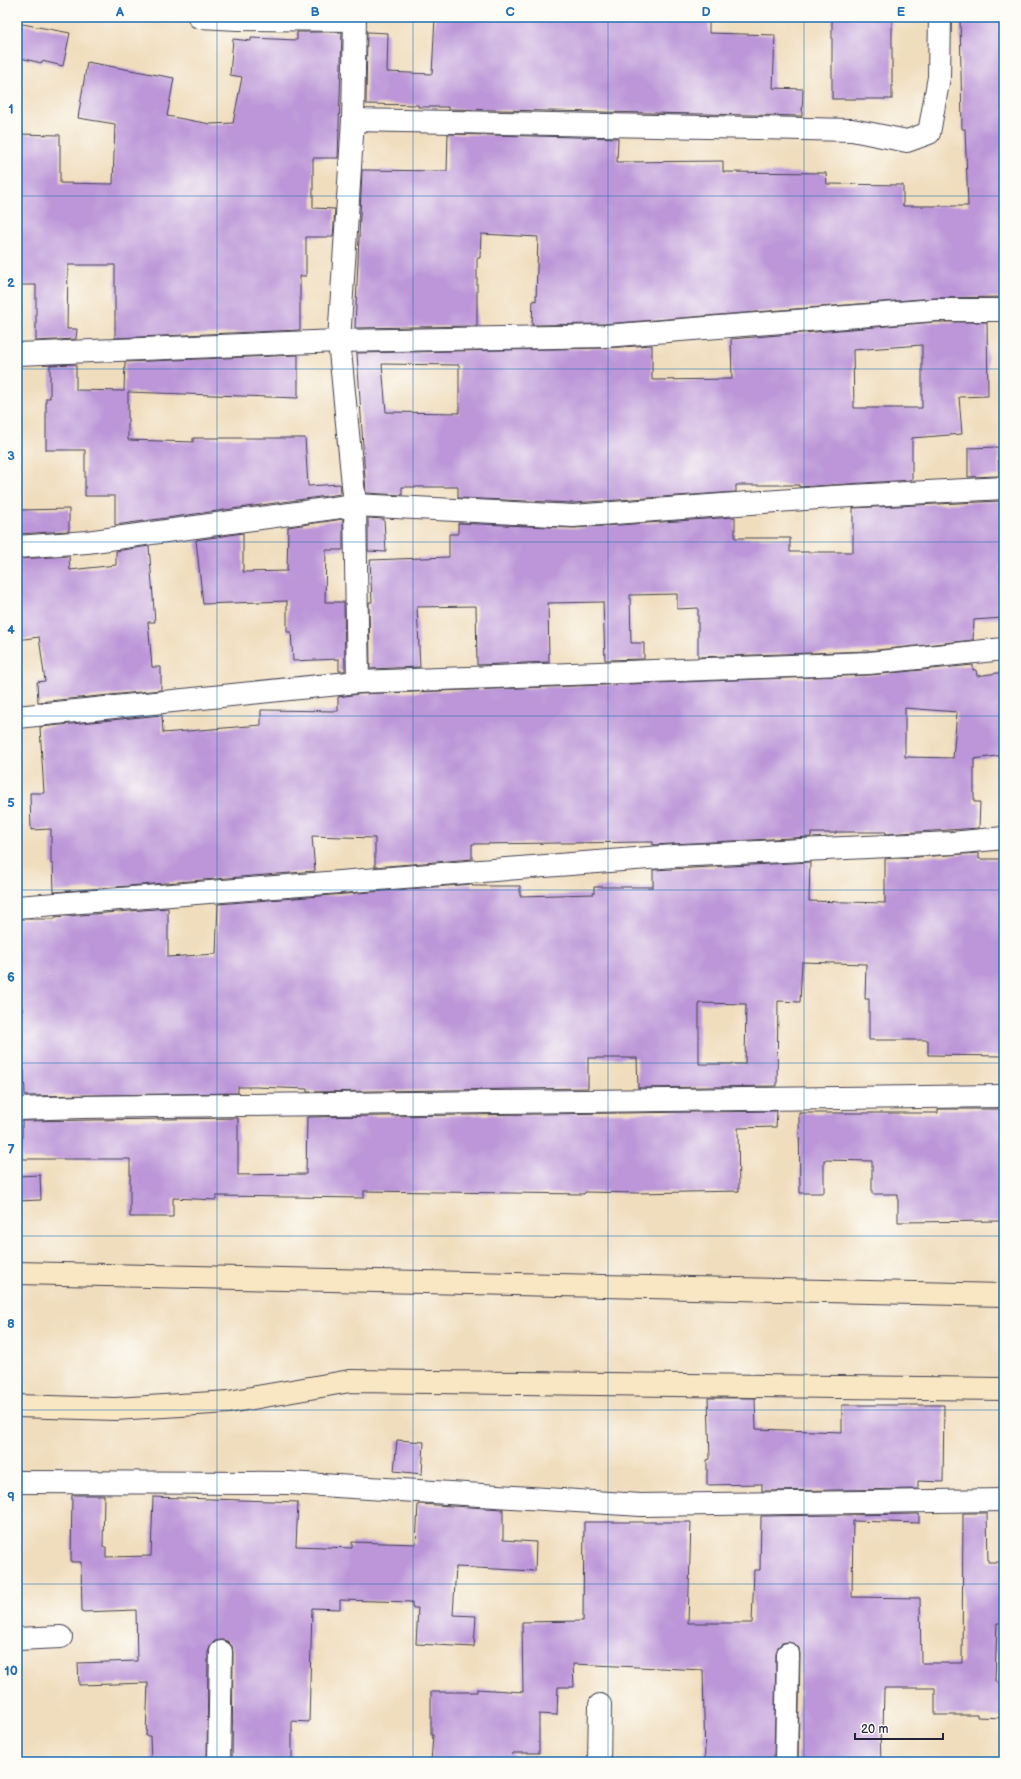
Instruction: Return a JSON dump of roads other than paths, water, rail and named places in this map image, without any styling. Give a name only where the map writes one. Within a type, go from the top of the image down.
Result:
[{"type":"street","points":[[199,17],[238,19],[354,18],[353,120],[339,341],[355,505],[358,682]]},
{"type":"street","points":[[353,120],[852,130],[906,140],[929,133],[939,78],[940,17]]},
{"type":"street","points":[[17,354],[339,341],[605,336],[936,310],[1004,310]]},
{"type":"street","points":[[17,547],[87,542],[355,505],[573,516],[832,496],[1004,488]]},
{"type":"street","points":[[17,717],[358,682],[869,664],[1004,649]]},
{"type":"street","points":[[17,907],[674,856],[952,843],[1004,838]]},
{"type":"street","points":[[17,1109],[1004,1096]]},
{"type":"street","points":[[17,1273],[1004,1295]]},
{"type":"street","points":[[17,1406],[115,1409],[229,1402],[350,1381],[1004,1389]]},
{"type":"street","points":[[17,1482],[289,1483],[641,1505],[1004,1500]]},
{"type":"street","points":[[17,1639],[61,1637]]},
{"type":"street","points":[[219,1762],[221,1652]]},
{"type":"street","points":[[786,1762],[788,1654]]},
{"type":"street","points":[[599,1762],[600,1705]]}]
